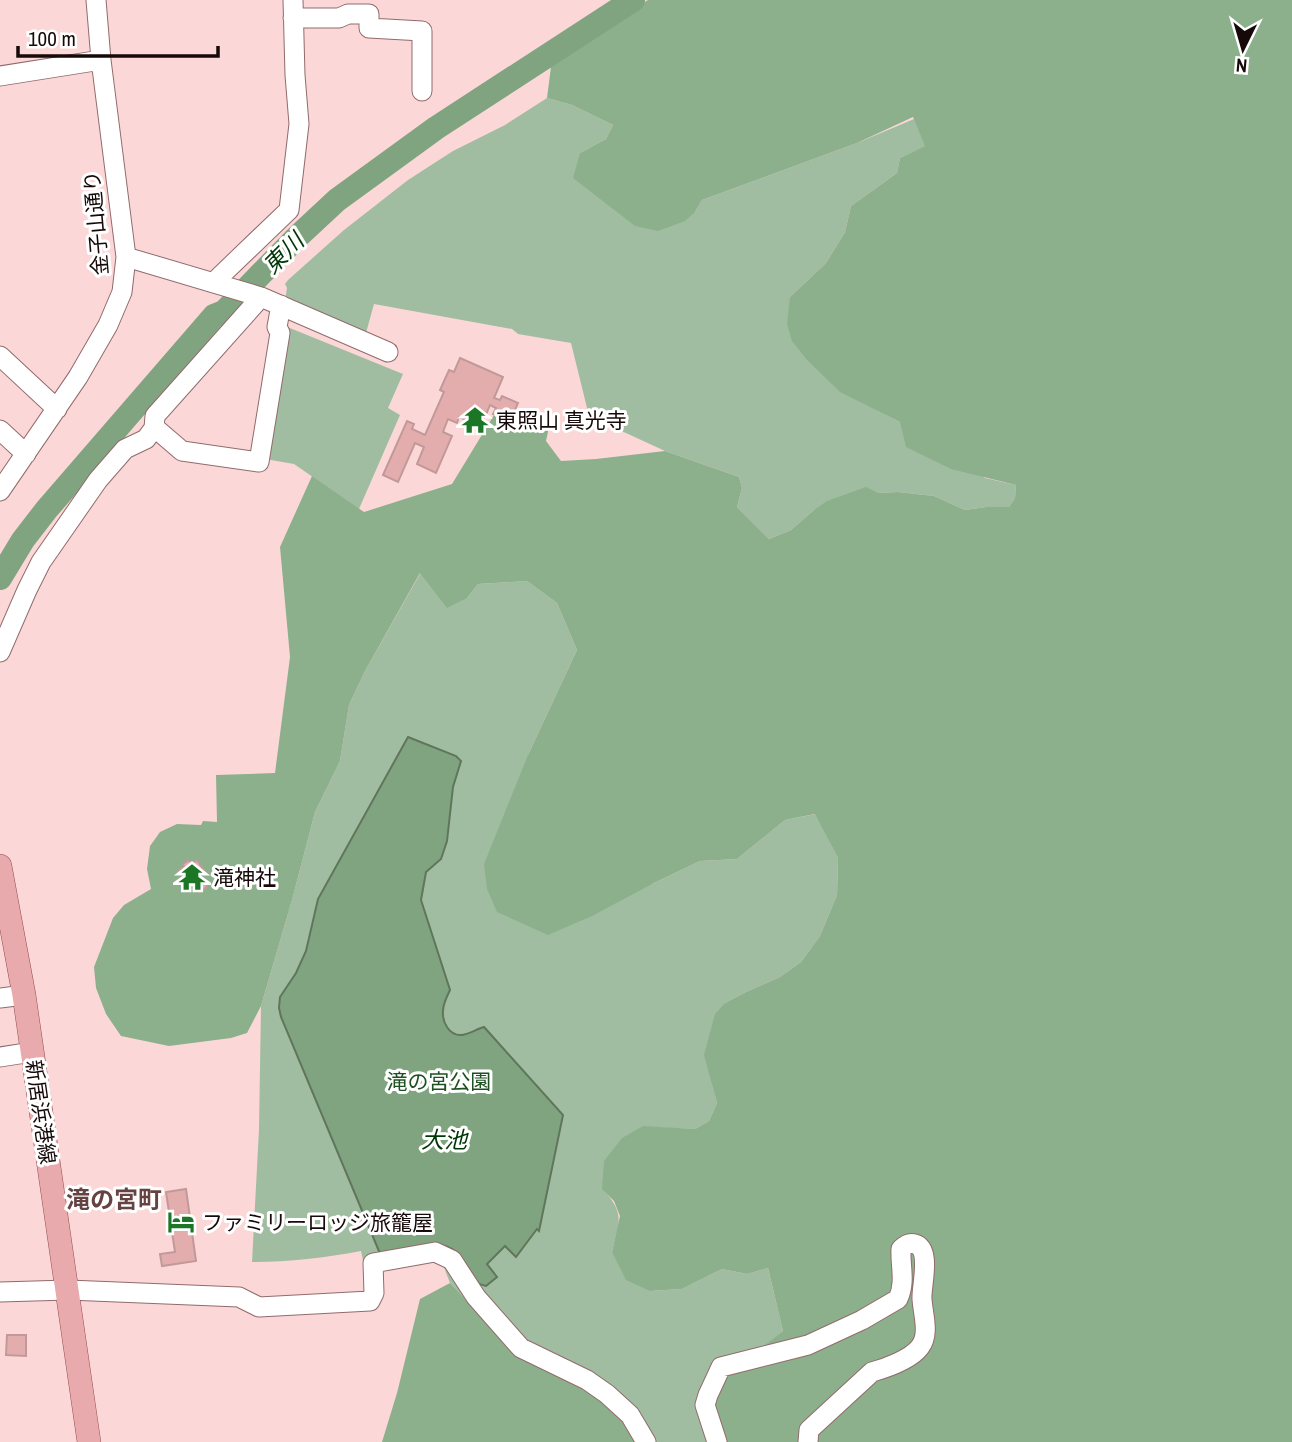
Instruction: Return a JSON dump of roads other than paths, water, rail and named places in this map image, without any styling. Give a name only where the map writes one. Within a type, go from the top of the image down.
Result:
[{"type":"main road","name":"新居浜港線","points":[[0,866],[24,995],[89,1442]]},
{"type":"street","name":"金子山通り","points":[[0,491],[78,377],[108,326],[122,292],[126,257],[96,0]]},
{"type":"street","points":[[217,283],[289,211],[299,124],[293,9],[339,18],[348,14],[369,15],[369,28],[422,31],[422,90]]},
{"type":"street","points":[[0,76],[101,60]]},
{"type":"street","points":[[126,257],[260,296],[388,352]]},
{"type":"street","points":[[0,652],[41,562],[98,480],[125,449],[146,439],[154,427],[155,416],[260,296]]},
{"type":"street","points":[[154,427],[182,451],[260,462],[280,333],[277,327],[281,305]]},
{"type":"street","points":[[0,356],[57,409]]},
{"type":"street","points":[[0,430],[26,454]]},
{"type":"street","points":[[0,998],[24,995]]},
{"type":"street","points":[[0,1057],[32,1052]]},
{"type":"street","points":[[717,1442],[705,1405],[721,1367],[808,1345],[862,1320],[898,1298],[903,1275],[901,1249],[904,1245],[917,1244],[922,1248],[924,1256],[922,1297],[926,1332],[922,1346],[913,1354],[872,1372],[809,1430],[808,1442]]},
{"type":"street","points":[[0,1292],[68,1290],[239,1297],[259,1307],[370,1301],[374,1293],[373,1263],[435,1252],[452,1260],[476,1297],[521,1348],[587,1380],[607,1394],[630,1415],[646,1442]]},
{"type":"water","name":"大池","points":[[408,737],[456,756],[461,761],[453,787],[447,841],[441,859],[426,872],[421,900],[450,990],[443,1008],[445,1024],[457,1035],[484,1027],[563,1115],[539,1231],[537,1229],[516,1257],[505,1246],[487,1264],[497,1277],[486,1286],[479,1284],[456,1252],[449,1247],[430,1244],[381,1256],[279,1008],[280,997],[296,973],[306,951],[318,899]]},
{"type":"waterway","name":"東川","points":[[0,578],[23,540],[47,509],[214,316],[224,312],[337,200],[436,128],[633,0]]},
{"type":"place","name":"東照山 真光寺","points":[[475,420]]},
{"type":"place","name":"滝神社","points":[[192,877]]},
{"type":"place","name":"ファミリーロッジ旅籠屋","points":[[181,1222]]},
{"type":"district","name":"滝の宮町","points":[[114,1199]]},
{"type":"park label","name":"滝の宮公園","points":[[439,1081]]}]
